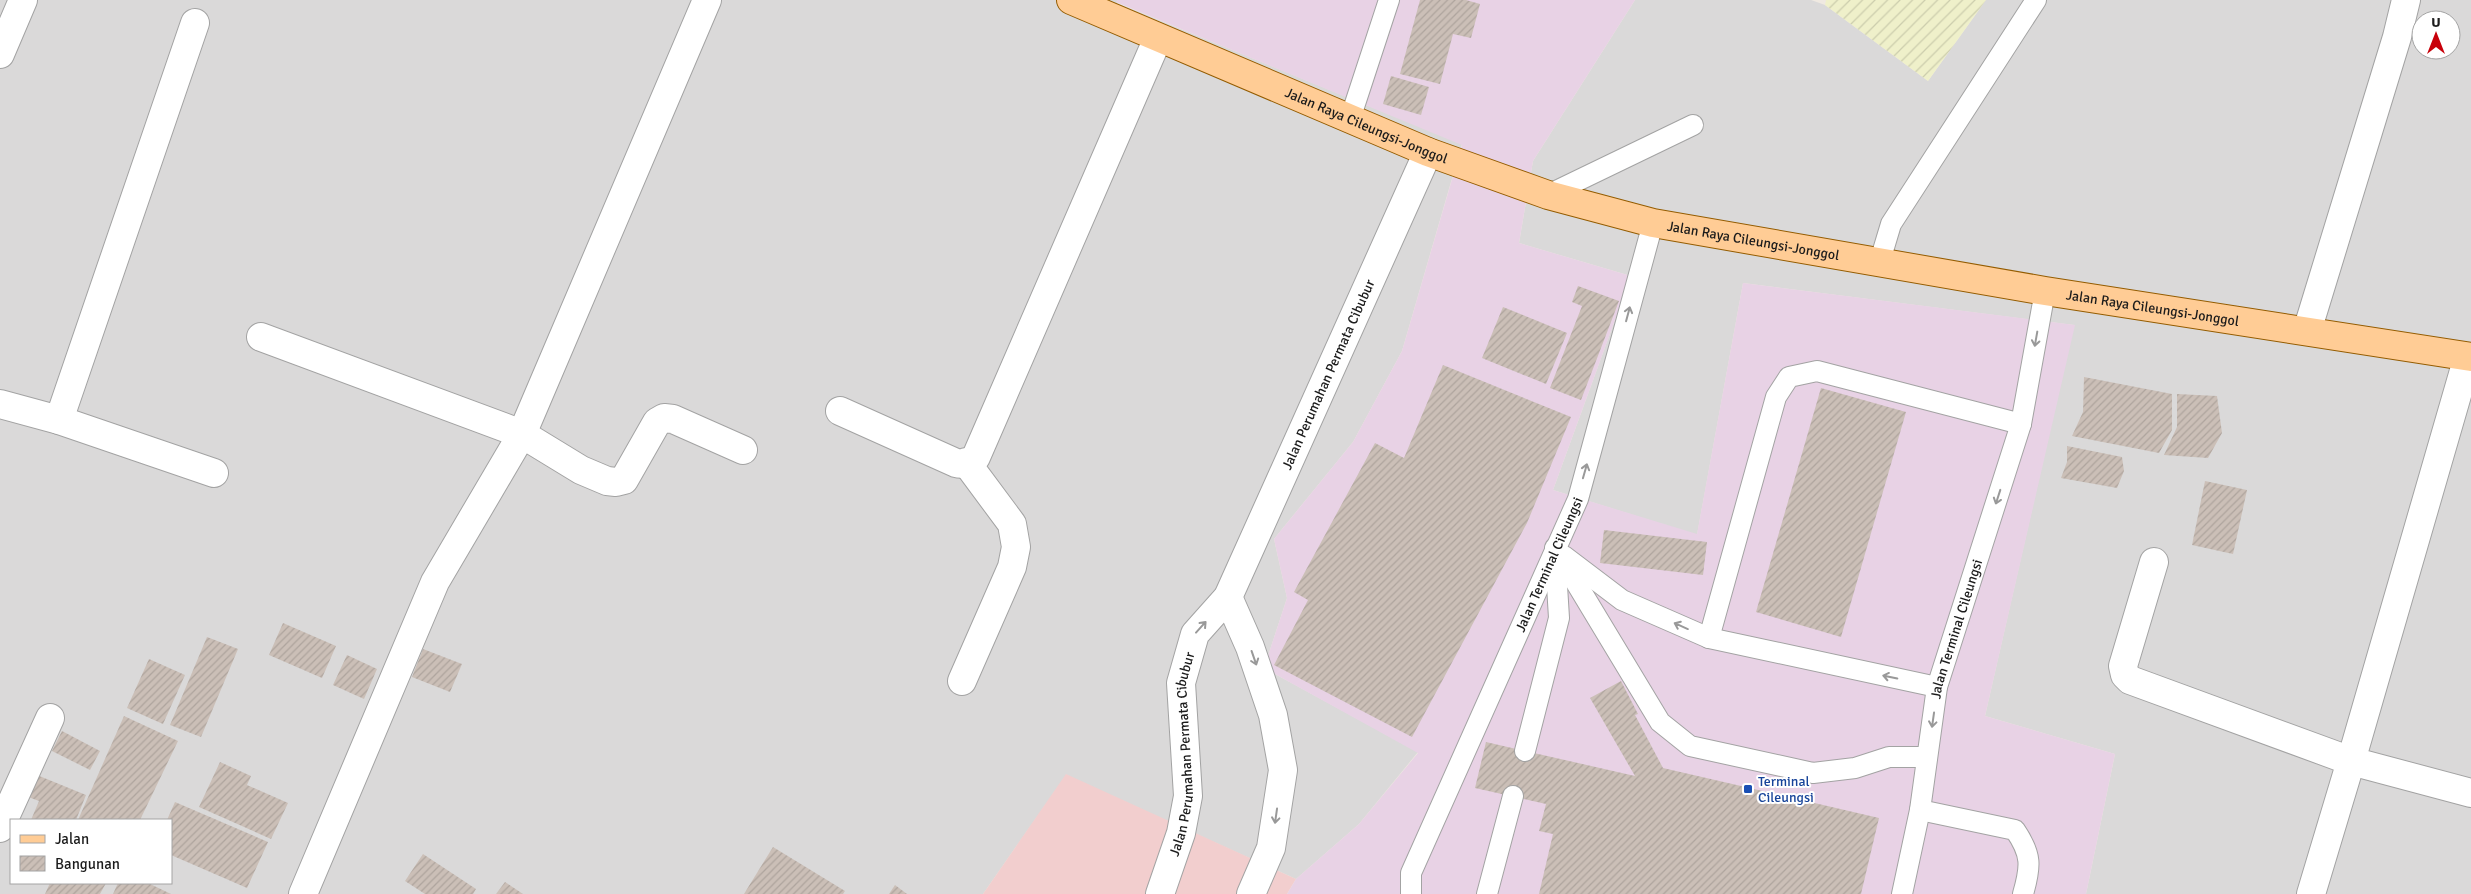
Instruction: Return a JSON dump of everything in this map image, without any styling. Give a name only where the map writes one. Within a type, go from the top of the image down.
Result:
[{"type":"main road","name":"Jalan Raya Cileungsi-Jonggol","points":[[1071,0],[1428,152],[1548,195],[1653,223],[1879,264],[2469,357]]},
{"type":"street","points":[[0,54],[23,0]]},
{"type":"street","points":[[303,894],[435,582],[522,434],[707,0]]},
{"type":"street","points":[[2307,331],[2397,37],[2406,0]]},
{"type":"street","points":[[59,420],[195,23]]},
{"type":"street","points":[[840,410],[956,463],[972,461],[976,457],[1158,38]]},
{"type":"street","name":"Jalan Perumahan Permata Cibubur","points":[[1160,894],[1181,834],[1188,796],[1181,683],[1195,634],[1228,597],[1428,152]]},
{"type":"street","points":[[261,336],[522,434],[581,470],[607,481],[616,482],[624,480],[657,422],[664,418],[673,419],[743,450]]},
{"type":"street","points":[[2311,894],[2469,357]]},
{"type":"street","points":[[0,404],[59,420],[214,472]]},
{"type":"street","points":[[962,681],[1012,567],[1016,546],[1012,524],[966,462]]},
{"type":"street","points":[[2154,562],[2123,666],[2125,675],[2130,680],[2351,761],[2471,793]]},
{"type":"street","points":[[1228,597],[1250,647],[1273,715],[1283,770],[1271,848],[1251,894]]},
{"type":"street","points":[[0,828],[50,718]]},
{"type":"lane","points":[[1350,119],[1389,0]]},
{"type":"lane","points":[[1879,264],[1891,224],[2036,0]]},
{"type":"lane","points":[[1548,195],[1693,125]]},
{"type":"lane","name":"Jalan Terminal Cileungsi","points":[[1411,894],[1411,873],[1578,499],[1653,223]]},
{"type":"lane","name":"Jalan Terminal Cileungsi","points":[[1902,894],[1920,810],[1937,687],[2021,424],[2045,291]]},
{"type":"lane","points":[[1709,638],[1776,397],[1789,377],[1817,370],[2021,424]]},
{"type":"lane","points":[[1555,548],[1622,600],[1709,638],[1937,687]]},
{"type":"lane","points":[[1525,750],[1559,618],[1555,548]]},
{"type":"lane","points":[[1555,548],[1660,722],[1690,746],[1813,773],[1855,768],[1889,756],[1927,757]]},
{"type":"lane","points":[[1488,894],[1513,796]]},
{"type":"lane","points":[[1920,810],[2015,830],[2027,848],[2029,873],[2023,894]]},
{"type":"shaded area","points":[[0,0],[1117,0],[1117,3],[1462,144],[1402,351],[1353,442],[1274,539],[1287,598],[1264,668],[1418,752],[1359,824],[1296,879],[1066,775],[983,894],[0,894]]},
{"type":"shaded area","points":[[1117,0],[1635,0],[1533,161],[1519,243],[1631,276],[1553,490],[1697,534],[1743,283],[2075,325],[1985,716],[2115,754],[2086,894],[1287,894],[1296,879],[1359,824],[1418,753],[1264,668],[1287,598],[1274,539],[1353,442],[1402,351],[1462,145],[1116,2]]},
{"type":"shaded area","points":[[1635,0],[1811,0],[1825,5],[1928,81],[1986,0],[2471,0],[2471,894],[2086,894],[2115,754],[1985,716],[2074,325],[1743,283],[1697,535],[1553,490],[1631,276],[1519,243],[1533,161]]},
{"type":"shaded area","points":[[1066,774],[1296,879],[1287,894],[983,894]]},
{"type":"green space","points":[[1826,0],[1986,0],[1928,81],[1825,5]]},
{"type":"building","points":[[1420,0],[1466,0],[1480,4],[1471,38],[1453,34],[1440,84],[1400,74]]},
{"type":"building","points":[[1391,76],[1429,87],[1421,115],[1383,104]]},
{"type":"building","points":[[1578,286],[1619,301],[1581,400],[1550,388],[1582,306],[1572,302]]},
{"type":"building","points":[[1503,307],[1567,333],[1546,384],[1482,358]]},
{"type":"building","points":[[1443,365],[1571,417],[1527,523],[1412,737],[1274,665],[1308,600],[1294,592],[1375,443],[1404,458]]},
{"type":"building","points":[[2084,377],[2172,394],[2172,430],[2159,453],[2072,436],[2083,412]]},
{"type":"building","points":[[1821,388],[1906,412],[1841,637],[1756,612]]},
{"type":"building","points":[[2177,394],[2217,396],[2222,433],[2208,458],[2164,455],[2177,427]]},
{"type":"building","points":[[2067,446],[2122,457],[2124,471],[2117,488],[2061,478],[2067,462]]},
{"type":"building","points":[[2205,481],[2247,490],[2233,554],[2192,545]]},
{"type":"building","points":[[1604,530],[1707,542],[1703,575],[1600,563]]},
{"type":"building","points":[[283,623],[336,646],[322,678],[269,655]]},
{"type":"building","points":[[207,637],[238,649],[201,737],[170,725]]},
{"type":"building","points":[[423,649],[462,664],[450,692],[412,677]]},
{"type":"building","points":[[347,655],[377,669],[364,699],[333,685]]},
{"type":"building","points":[[149,659],[185,675],[163,724],[127,708]]},
{"type":"building","points":[[1621,681],[1638,714],[1635,715],[1663,768],[1879,818],[1861,894],[1539,894],[1553,834],[1539,831],[1546,804],[1475,788],[1486,742],[1635,776],[1590,698]]},
{"type":"building","points":[[124,716],[178,741],[140,819],[78,819]]},
{"type":"building","points":[[62,731],[100,751],[90,770],[52,751]]},
{"type":"building","points":[[220,762],[251,776],[247,785],[288,803],[271,839],[199,807]]},
{"type":"building","points":[[32,773],[86,795],[76,819],[31,819],[39,801],[23,795]]},
{"type":"building","points":[[175,802],[268,842],[247,888],[172,855],[172,819],[167,819]]},
{"type":"building","points":[[773,847],[845,891],[843,894],[744,894]]},
{"type":"building","points":[[423,854],[476,889],[473,894],[425,894],[405,881]]},
{"type":"building","points":[[505,882],[523,894],[496,894]]},
{"type":"building","points":[[50,884],[105,884],[100,894],[45,894]]},
{"type":"building","points":[[118,884],[150,884],[171,894],[113,894]]},
{"type":"building","points":[[895,885],[907,894],[889,894]]},
{"type":"place","name":"Terminal Cileungsi","points":[[1748,789]]}]
